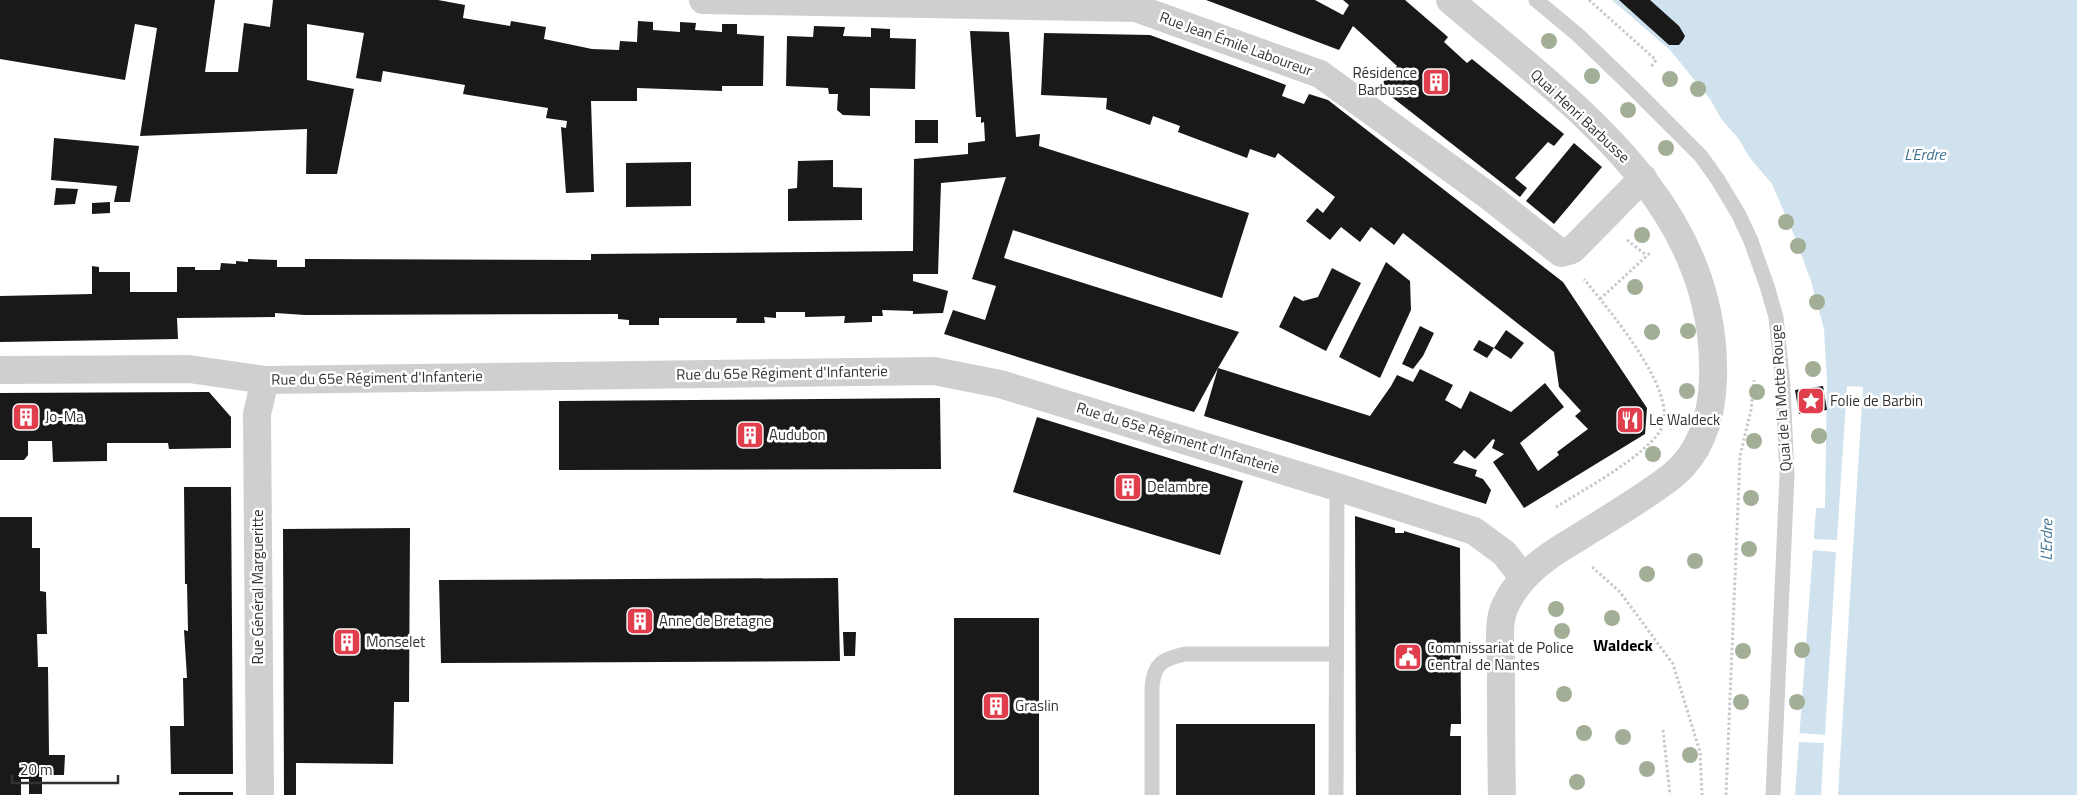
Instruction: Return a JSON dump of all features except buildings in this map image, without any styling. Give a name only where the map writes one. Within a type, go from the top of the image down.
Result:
[{"type":"street","name":"Rue Jean Émile Laboureur","points":[[703,0],[1136,8],[1320,74],[1562,253]]},
{"type":"street","name":"Quai Henri Barbusse","points":[[1450,0],[1619,149],[1643,178],[1679,234],[1695,268],[1706,306],[1713,357],[1712,392],[1706,426],[1693,453],[1673,475],[1551,552],[1523,577],[1504,608],[1501,625],[1502,795]]},
{"type":"street","points":[[1562,253],[1572,250],[1643,178]]},
{"type":"street","name":"Rue du 65e Régiment d'Infanterie","points":[[0,370],[189,369],[265,380],[934,371],[1000,384],[1337,487],[1474,532],[1504,553],[1523,577]]},
{"type":"street","name":"Rue Général Margueritte","points":[[260,795],[257,414],[265,380]]},
{"type":"lane","name":"Quai de la Motte Rouge","points":[[1536,0],[1578,35],[1701,156],[1739,215],[1751,241],[1767,286],[1776,317],[1783,386],[1787,475],[1774,795]]},
{"type":"lane","points":[[1336,795],[1337,487]]},
{"type":"lane","points":[[1152,795],[1152,687],[1153,674],[1159,664],[1169,657],[1185,654],[1336,654]]},
{"type":"path","points":[[1589,0],[1656,60]]},
{"type":"path","points":[[1556,507],[1633,459],[1662,429],[1666,416],[1663,396],[1652,374],[1630,339],[1562,253]]},
{"type":"path","points":[[1600,299],[1646,256]]},
{"type":"path","points":[[1588,560],[1590,565],[1620,592],[1673,664],[1700,752],[1702,795]]},
{"type":"path","points":[[1664,730],[1670,795]]},
{"type":"water","name":"L'Erdre","points":[[1612,0],[2077,0],[2077,795],[1795,795],[1816,508],[1825,508],[1827,381],[1824,329],[1811,281],[1772,184],[1750,158],[1738,138],[1722,120],[1710,99],[1670,50]]},
{"type":"pier","points":[[1847,386],[1863,387],[1838,795],[1821,795],[1824,743],[1796,742],[1797,733],[1825,735],[1836,552],[1811,550],[1812,539],[1837,540]]},
{"type":"place","name":"Résidence Barbusse","points":[[1436,82]]},
{"type":"place","name":"Folie de Barbin","points":[[1811,401]]},
{"type":"place","name":"Jo-Ma","points":[[26,417]]},
{"type":"place","name":"Le Waldeck","points":[[1630,420]]},
{"type":"place","name":"Audubon","points":[[750,435]]},
{"type":"place","name":"Delambre","points":[[1128,487]]},
{"type":"place","name":"Anne de Bretagne","points":[[640,621]]},
{"type":"place","name":"Monselet","points":[[347,642]]},
{"type":"place","name":"Commissariat de Police Central de Nantes","points":[[1408,657]]},
{"type":"place","name":"Graslin","points":[[996,706]]},
{"type":"district","name":"Waldeck","points":[[1623,645]]}]
